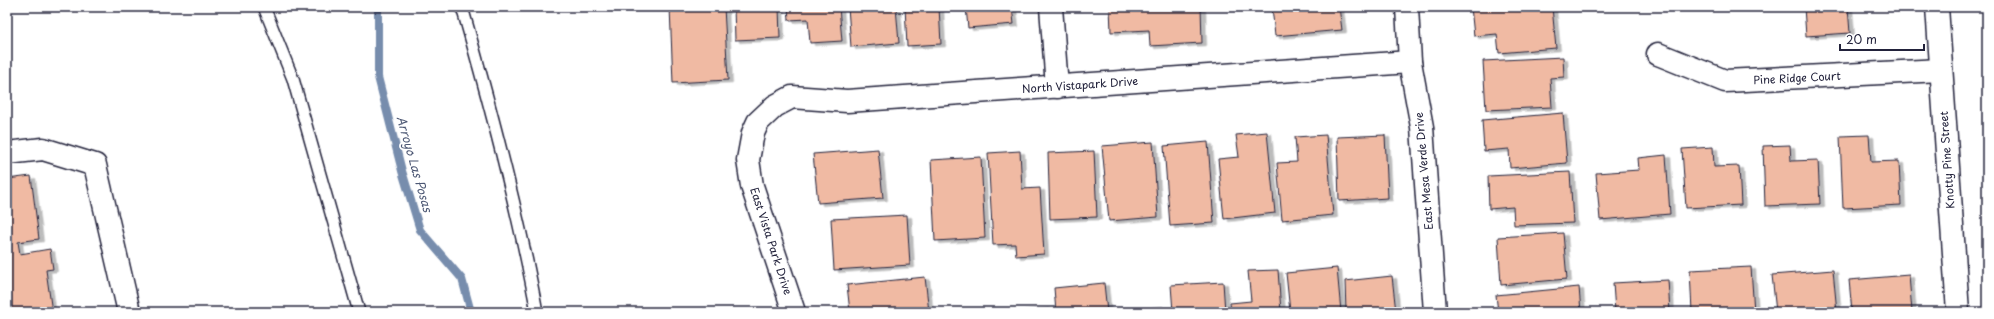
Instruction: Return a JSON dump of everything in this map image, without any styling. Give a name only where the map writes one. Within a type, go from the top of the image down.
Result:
[{"type":"street","points":[[1051,7],[1057,87]]},
{"type":"street","name":"East Mesa Verde Drive","points":[[1407,7],[1410,62],[1422,127],[1435,312]]},
{"type":"street","name":"Knotty Pine Street","points":[[1937,7],[1958,312]]},
{"type":"street","name":"Pine Ridge Court","points":[[1658,54],[1725,81],[1941,70]]},
{"type":"street","name":"North Vistapark Drive","points":[[758,122],[775,106],[792,97],[847,101],[1410,62]]},
{"type":"street","name":"East Vista Park Drive","points":[[758,122],[749,147],[748,160],[752,186],[794,312]]},
{"type":"street","points":[[7,153],[43,149],[95,165],[129,312]]},
{"type":"lane","points":[[264,7],[293,79],[359,312]]},
{"type":"lane","points":[[462,7],[496,125],[527,255],[537,312]]},
{"type":"building","points":[[670,7],[724,7],[728,80],[673,83]]},
{"type":"building","points":[[734,7],[779,7],[780,38],[735,40]]},
{"type":"building","points":[[788,7],[839,7],[842,41],[810,43],[808,19],[789,20]]},
{"type":"building","points":[[848,7],[896,7],[899,43],[851,47]]},
{"type":"building","points":[[905,7],[939,7],[941,44],[907,46]]},
{"type":"building","points":[[966,7],[1012,7],[1014,24],[968,28]]},
{"type":"building","points":[[1110,7],[1201,7],[1202,43],[1150,46],[1149,30],[1111,32]]},
{"type":"building","points":[[1272,7],[1339,7],[1342,30],[1275,36]]},
{"type":"building","points":[[1471,7],[1552,7],[1556,48],[1499,53],[1497,34],[1474,36]]},
{"type":"building","points":[[1804,7],[1848,7],[1850,33],[1806,36]]},
{"type":"building","points":[[1563,57],[1564,77],[1550,78],[1552,107],[1486,110],[1483,61]]},
{"type":"building","points":[[1563,113],[1567,163],[1510,168],[1509,149],[1484,151],[1482,120]]},
{"type":"building","points":[[1267,132],[1275,213],[1224,219],[1218,159],[1239,157],[1236,135]]},
{"type":"building","points":[[1326,135],[1333,215],[1282,220],[1277,163],[1297,162],[1295,137]]},
{"type":"building","points":[[1385,135],[1388,198],[1339,201],[1337,137]]},
{"type":"building","points":[[1869,135],[1871,162],[1899,161],[1901,205],[1843,208],[1840,136]]},
{"type":"building","points":[[1153,142],[1158,217],[1109,221],[1102,146]]},
{"type":"building","points":[[1208,142],[1214,223],[1170,226],[1164,146]]},
{"type":"building","points":[[1790,145],[1791,161],[1818,160],[1820,204],[1765,206],[1763,146]]},
{"type":"building","points":[[1713,147],[1714,167],[1739,166],[1741,205],[1686,208],[1682,149]]},
{"type":"building","points":[[878,149],[883,198],[818,203],[813,154]]},
{"type":"building","points":[[1020,151],[1022,189],[1040,188],[1044,254],[1016,256],[1015,244],[993,245],[988,153]]},
{"type":"building","points":[[1094,151],[1097,217],[1050,219],[1048,153]]},
{"type":"building","points":[[1666,155],[1670,214],[1600,220],[1596,173],[1639,170],[1638,158]]},
{"type":"building","points":[[981,157],[985,238],[935,241],[931,160]]},
{"type":"building","points":[[1570,172],[1573,223],[1514,225],[1513,207],[1489,209],[1488,176]]},
{"type":"building","points":[[31,176],[39,239],[18,242],[20,254],[50,249],[53,269],[46,270],[52,312],[7,312],[7,179]]},
{"type":"building","points":[[907,215],[910,265],[834,270],[831,219]]},
{"type":"building","points":[[1563,233],[1567,279],[1501,285],[1498,237]]},
{"type":"building","points":[[1751,267],[1754,312],[1692,312],[1690,270]]},
{"type":"building","points":[[1337,268],[1341,312],[1290,312],[1286,273]]},
{"type":"building","points":[[1278,270],[1281,312],[1231,312],[1230,303],[1251,301],[1248,271]]},
{"type":"building","points":[[1833,270],[1837,312],[1776,312],[1772,275]]},
{"type":"building","points":[[1909,275],[1912,312],[1852,312],[1849,280]]},
{"type":"building","points":[[1392,276],[1396,312],[1346,312],[1345,281]]},
{"type":"building","points":[[925,277],[929,312],[850,312],[847,285]]},
{"type":"building","points":[[1668,280],[1670,312],[1615,312],[1613,283]]},
{"type":"building","points":[[1223,282],[1225,312],[1173,312],[1171,285]]},
{"type":"building","points":[[1104,283],[1107,312],[1056,312],[1054,288]]},
{"type":"building","points":[[1579,287],[1581,312],[1498,312],[1496,295]]},
{"type":"building","points":[[1163,307],[1163,312],[1115,312],[1115,309]]},
{"type":"building","points":[[1049,309],[1049,312],[999,312]]},
{"type":"waterway","name":"Arroyo Las Posas","points":[[378,7],[378,77],[402,171],[420,230],[462,279],[471,312]]}]
